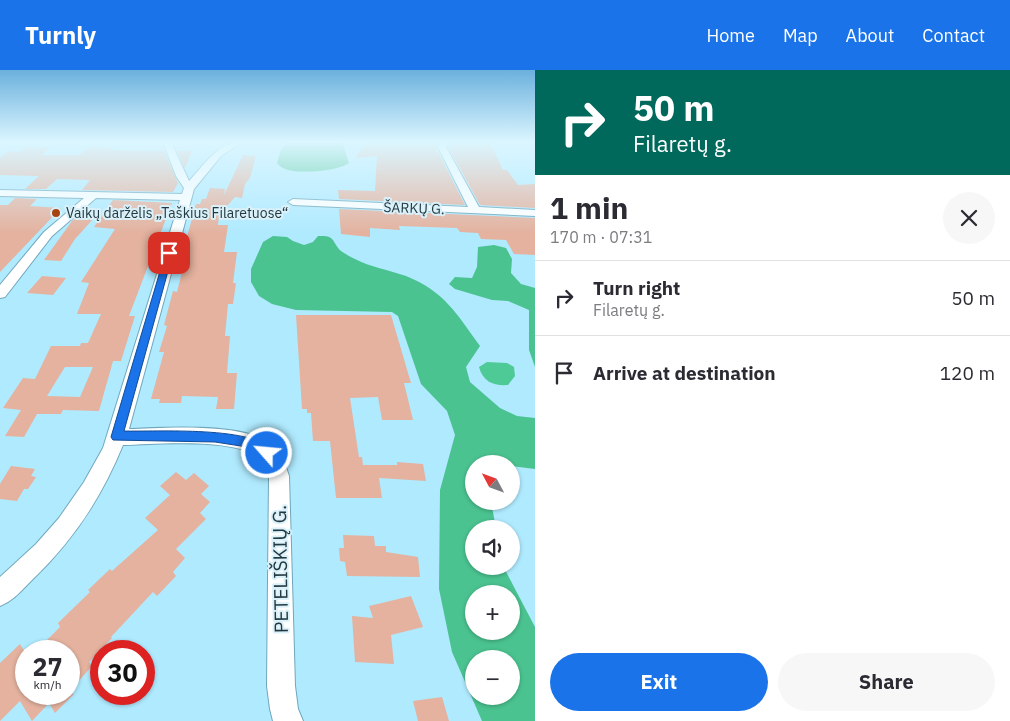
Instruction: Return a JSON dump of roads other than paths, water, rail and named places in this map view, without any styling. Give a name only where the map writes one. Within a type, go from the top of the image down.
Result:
[{"type":"street","points":[[180,172],[187,192]]},
{"type":"street","points":[[0,594],[58,537],[77,512],[106,463],[117,437],[187,192],[203,172]]},
{"type":"street","points":[[455,172],[476,211]]},
{"type":"street","points":[[0,193],[94,195],[187,192]]},
{"type":"street","points":[[0,294],[48,234],[94,195]]},
{"type":"street","name":"ŠARKŲ G.","points":[[293,202],[535,213]]},
{"type":"street","name":"PETELIŠKIŲ G.","points":[[117,437],[215,437],[241,440],[258,446],[274,460],[279,476],[281,686],[284,710],[288,721]]},
{"type":"place","name":"Vaikų darželis „Taškius Filaretuose“","points":[[56,213]]}]
